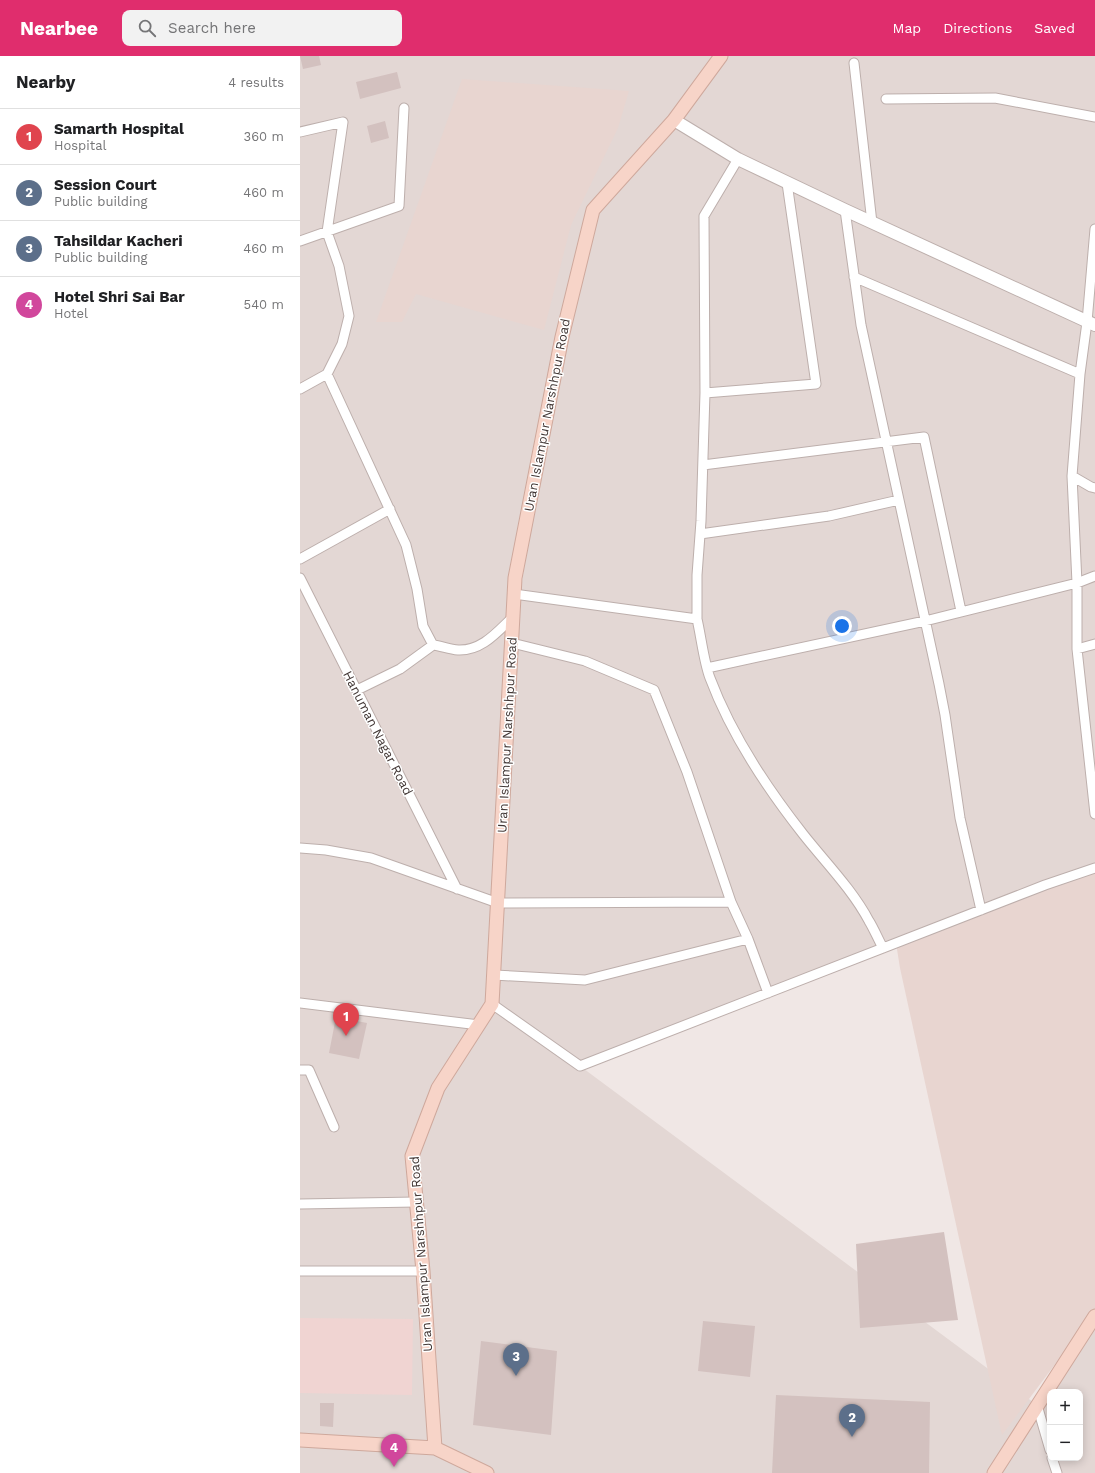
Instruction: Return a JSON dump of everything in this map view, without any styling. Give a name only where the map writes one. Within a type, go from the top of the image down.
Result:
[{"type":"main road","name":"Uran Islampur Narshhpur Road","points":[[435,1448],[423,1271],[412,1156],[438,1088],[492,1004],[515,578],[562,337],[592,210],[674,120],[721,56]]},
{"type":"main road","points":[[994,1473],[1095,1316]]},
{"type":"main road","points":[[300,1440],[435,1448],[486,1473]]},
{"type":"street","points":[[854,63],[872,223]]},
{"type":"street","points":[[886,99],[995,98],[1095,117]]},
{"type":"street","points":[[300,241],[399,206],[404,108]]},
{"type":"street","points":[[674,120],[738,159],[787,183],[1091,323]]},
{"type":"street","points":[[300,132],[343,122],[327,232],[339,266],[349,316],[342,344],[327,374],[300,389]]},
{"type":"street","points":[[738,159],[704,216],[705,393],[697,575],[697,619],[709,677],[724,712],[750,757],[789,815],[846,887],[869,920],[883,948]]},
{"type":"street","points":[[705,393],[816,384],[787,183]]},
{"type":"street","points":[[845,210],[861,325],[945,715],[960,818],[980,910]]},
{"type":"street","points":[[1095,229],[1091,323],[1080,374],[1072,476],[1077,583],[1077,650],[1091,736],[1095,814]]},
{"type":"street","points":[[854,277],[1080,374]]},
{"type":"street","points":[[327,374],[406,545],[417,589],[423,626],[432,645]]},
{"type":"street","points":[[703,465],[924,437],[961,611]]},
{"type":"street","points":[[1072,476],[1095,488]]},
{"type":"street","points":[[700,534],[829,516],[899,500]]},
{"type":"street","points":[[300,559],[390,509]]},
{"type":"street","points":[[707,668],[925,621],[1077,583],[1095,576]]},
{"type":"street","name":"Hanuman Nagar Road","points":[[300,578],[457,889]]},
{"type":"street","points":[[514,594],[697,619]]},
{"type":"street","points":[[357,690],[400,669],[432,645],[458,650],[476,647],[492,638],[513,617]]},
{"type":"street","points":[[512,643],[585,661],[654,690],[687,772],[731,902],[748,939],[768,993]]},
{"type":"street","points":[[1077,650],[1095,644]]},
{"type":"street","points":[[300,848],[326,850],[371,858],[498,903],[731,902]]},
{"type":"street","points":[[492,1004],[580,1066],[1045,885],[1095,868]]},
{"type":"street","points":[[494,975],[585,980],[748,939]]},
{"type":"street","points":[[300,1003],[479,1025]]},
{"type":"street","points":[[300,1070],[309,1070],[334,1127]]},
{"type":"street","points":[[300,1204],[416,1202]]},
{"type":"street","points":[[300,1271],[423,1271]]},
{"type":"street","points":[[1037,1405],[1047,1440]]},
{"type":"street","points":[[1053,1461],[1057,1473]]},
{"type":"shaded area","points":[[300,56],[717,56],[599,202],[721,56],[1095,56],[1095,866],[580,1066],[1037,1405],[1047,1390],[1047,1461],[1083,1461],[1083,1389],[1047,1389],[1095,1316],[1095,1473],[300,1473]],"holes":[[[528,544],[513,639],[513,617]]]},
{"type":"shaded area","points":[[462,79],[629,91],[618,128],[571,225],[544,330],[416,294],[402,322],[376,322]]},
{"type":"shaded area","points":[[1095,870],[1095,1311],[1002,1435],[900,968],[896,943]]},
{"type":"shaded area","points":[[300,1318],[413,1319],[412,1395],[300,1393]]},
{"type":"building","points":[[300,56],[319,56],[321,65],[303,69]]},
{"type":"building","points":[[397,72],[401,88],[360,99],[356,82]]},
{"type":"building","points":[[385,121],[389,138],[371,143],[367,126]]},
{"type":"building","points":[[336,1017],[367,1023],[359,1059],[329,1053]]},
{"type":"building","points":[[944,1232],[958,1320],[860,1328],[856,1244]]},
{"type":"building","points":[[703,1321],[755,1326],[750,1377],[698,1371]]},
{"type":"building","points":[[481,1341],[557,1351],[551,1435],[473,1425]]},
{"type":"building","points":[[776,1395],[930,1402],[929,1473],[772,1473]]},
{"type":"building","points":[[320,1403],[334,1403],[333,1427],[320,1426]]},
{"type":"place","name":"Samarth Hospital","points":[[346,1036]]},
{"type":"place","name":"Tahsildar Kacheri","points":[[516,1376]]},
{"type":"place","name":"Session Court","points":[[852,1437]]},
{"type":"place","name":"Hotel Shri Sai Bar","points":[[394,1467]]}]
